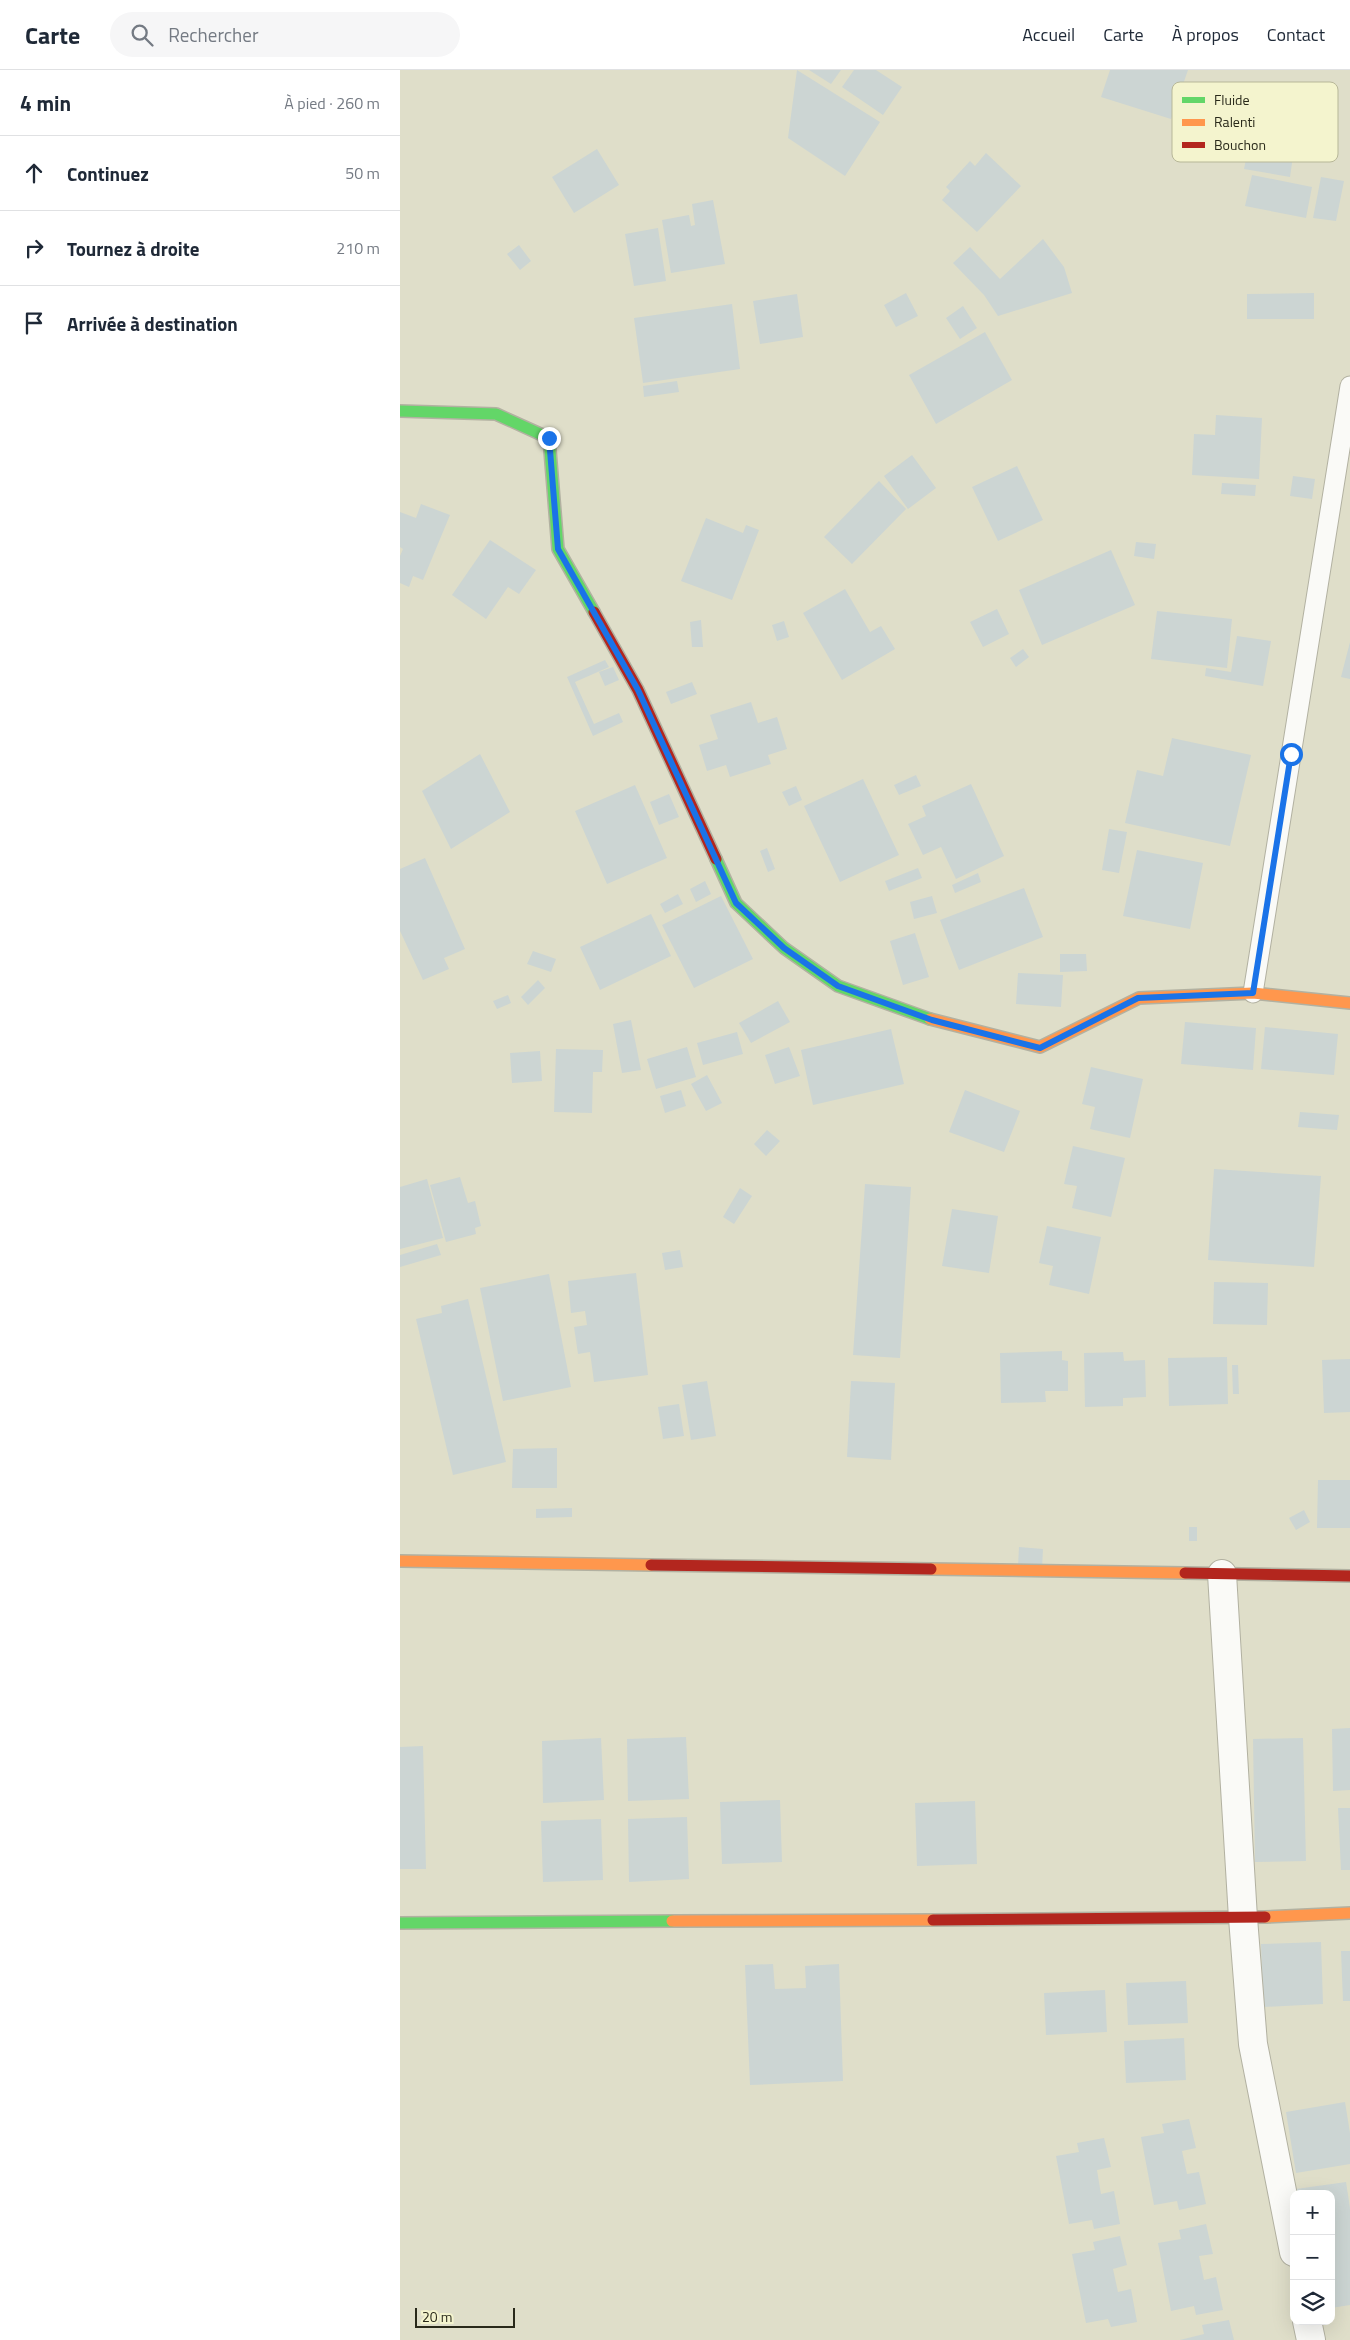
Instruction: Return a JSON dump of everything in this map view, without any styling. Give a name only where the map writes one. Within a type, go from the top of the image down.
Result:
[{"type":"street","points":[[400,411],[496,414],[549,438],[558,549],[638,690],[736,903],[784,948],[838,986],[932,1020],[1040,1048],[1138,998],[1253,993],[1350,1003]]},
{"type":"street","points":[[400,1561],[1350,1576]]},
{"type":"street","points":[[1222,1574],[1243,1918],[1253,2044],[1291,2235]]},
{"type":"street","points":[[400,1923],[1243,1918],[1350,1913]]},
{"type":"street","points":[[1308,2325],[1311,2340]]},
{"type":"lane","points":[[1253,993],[1350,386]]},
{"type":"building","points":[[797,70],[880,122],[845,176],[788,138]]},
{"type":"building","points":[[809,70],[841,70],[831,84]]},
{"type":"building","points":[[854,70],[876,70],[902,87],[883,115],[842,87]]},
{"type":"building","points":[[1110,70],[1188,70],[1184,82],[1172,82],[1171,119],[1101,97]]},
{"type":"building","points":[[597,149],[619,185],[574,213],[552,177]]},
{"type":"building","points":[[986,153],[1021,186],[977,232],[942,200],[950,191],[946,187],[970,161],[975,166]]},
{"type":"building","points":[[1245,162],[1292,162],[1290,177],[1244,169]]},
{"type":"building","points":[[1252,175],[1312,187],[1306,218],[1245,206]]},
{"type":"building","points":[[1321,177],[1344,181],[1336,221],[1313,218]]},
{"type":"building","points":[[713,200],[725,264],[671,273],[662,220],[689,215],[691,226],[695,225],[692,204]]},
{"type":"building","points":[[658,228],[666,281],[634,286],[625,234]]},
{"type":"building","points":[[1043,239],[1064,267],[1072,293],[998,316],[984,295],[953,263],[970,247],[1000,279]]},
{"type":"building","points":[[519,245],[531,261],[520,270],[507,254]]},
{"type":"building","points":[[906,293],[918,316],[896,327],[884,305]]},
{"type":"building","points":[[1314,293],[1314,319],[1247,319],[1247,294]]},
{"type":"building","points":[[797,294],[803,337],[760,344],[753,301]]},
{"type":"building","points":[[732,304],[740,369],[643,383],[634,318]]},
{"type":"building","points":[[963,306],[977,328],[960,339],[946,318]]},
{"type":"building","points":[[985,332],[1012,380],[936,424],[909,375]]},
{"type":"building","points":[[677,381],[679,392],[644,397],[643,386]]},
{"type":"building","points":[[1216,415],[1262,418],[1259,479],[1192,475],[1194,434],[1215,435]]},
{"type":"building","points":[[912,455],[936,488],[908,509],[884,476]]},
{"type":"building","points":[[1017,466],[1043,520],[998,541],[972,487]]},
{"type":"building","points":[[1293,476],[1315,479],[1312,499],[1290,496]]},
{"type":"building","points":[[879,481],[906,509],[852,564],[824,537]]},
{"type":"building","points":[[1222,483],[1256,485],[1255,496],[1221,494]]},
{"type":"building","points":[[421,504],[450,515],[423,580],[413,576],[409,587],[400,583],[400,556],[403,549],[400,547],[400,512],[416,518]]},
{"type":"building","points":[[706,518],[743,533],[746,525],[759,530],[732,600],[681,581]]},
{"type":"building","points":[[490,540],[536,570],[519,594],[508,587],[486,619],[452,595]]},
{"type":"building","points":[[1136,542],[1156,544],[1154,559],[1134,556]]},
{"type":"building","points":[[1111,550],[1135,605],[1042,645],[1019,590]]},
{"type":"building","points":[[845,589],[870,632],[881,626],[895,649],[842,680],[803,613]]},
{"type":"building","points":[[997,609],[1009,634],[983,647],[970,622]]},
{"type":"building","points":[[1157,611],[1232,619],[1227,668],[1151,659]]},
{"type":"building","points":[[701,620],[703,647],[692,647],[690,622]]},
{"type":"building","points":[[784,621],[789,637],[777,641],[772,625]]},
{"type":"building","points":[[1237,636],[1271,641],[1263,686],[1205,676],[1206,668],[1231,672]]},
{"type":"building","points":[[1350,642],[1350,679],[1341,677]]},
{"type":"building","points":[[1023,649],[1029,657],[1016,667],[1010,658]]},
{"type":"building","points":[[605,660],[609,667],[575,682],[594,724],[619,713],[623,722],[593,736],[567,677]]},
{"type":"building","points":[[613,667],[619,680],[605,686],[599,672]]},
{"type":"building","points":[[692,682],[697,694],[671,704],[666,692]]},
{"type":"building","points":[[751,702],[758,723],[777,717],[787,749],[768,755],[771,764],[730,777],[726,765],[707,771],[699,745],[718,739],[710,715]]},
{"type":"building","points":[[1172,738],[1251,755],[1230,846],[1125,823],[1137,770],[1163,776]]},
{"type":"building","points":[[480,754],[510,812],[451,849],[422,791]]},
{"type":"building","points":[[916,775],[921,786],[899,795],[894,785]]},
{"type":"building","points":[[863,779],[899,855],[840,882],[804,806]]},
{"type":"building","points":[[971,784],[1004,856],[956,879],[941,847],[923,855],[908,824],[926,816],[922,806]]},
{"type":"building","points":[[635,785],[667,858],[607,884],[575,811]]},
{"type":"building","points":[[796,786],[802,800],[789,806],[782,792]]},
{"type":"building","points":[[669,794],[679,817],[659,825],[650,802]]},
{"type":"building","points":[[1109,829],[1127,832],[1119,873],[1102,870]]},
{"type":"building","points":[[767,848],[775,869],[768,872],[760,851]]},
{"type":"building","points":[[1137,850],[1203,863],[1190,929],[1123,916]]},
{"type":"building","points":[[425,858],[465,949],[444,958],[449,969],[423,980],[400,931],[400,869]]},
{"type":"building","points":[[918,868],[922,878],[889,891],[885,881]]},
{"type":"building","points":[[978,873],[981,882],[955,893],[952,885]]},
{"type":"building","points":[[705,881],[711,894],[696,902],[690,889]]},
{"type":"building","points":[[1024,888],[1043,937],[959,970],[940,920]]},
{"type":"building","points":[[678,894],[683,904],[665,913],[660,904]]},
{"type":"building","points":[[721,896],[753,959],[694,988],[662,925]]},
{"type":"building","points":[[932,896],[937,913],[914,919],[910,902]]},
{"type":"building","points":[[651,914],[671,956],[600,990],[580,947]]},
{"type":"building","points":[[915,933],[929,977],[903,985],[890,941]]},
{"type":"building","points":[[533,951],[556,959],[551,972],[527,964]]},
{"type":"building","points":[[1060,954],[1086,954],[1087,971],[1060,972]]},
{"type":"building","points":[[1018,973],[1063,975],[1061,1007],[1016,1004]]},
{"type":"building","points":[[538,980],[545,988],[528,1005],[521,997]]},
{"type":"building","points":[[508,995],[511,1003],[497,1009],[493,1001]]},
{"type":"building","points":[[778,1001],[790,1022],[751,1043],[739,1023]]},
{"type":"building","points":[[631,1020],[641,1070],[622,1073],[613,1024]]},
{"type":"building","points":[[1185,1022],[1256,1028],[1253,1070],[1181,1064]]},
{"type":"building","points":[[1265,1027],[1338,1034],[1334,1075],[1261,1069]]},
{"type":"building","points":[[891,1029],[904,1084],[813,1105],[801,1050]]},
{"type":"building","points":[[737,1032],[743,1054],[703,1065],[697,1043]]},
{"type":"building","points":[[687,1047],[696,1077],[656,1089],[647,1059]]},
{"type":"building","points":[[789,1047],[800,1076],[775,1084],[765,1055]]},
{"type":"building","points":[[556,1049],[603,1050],[602,1072],[593,1072],[592,1113],[554,1112]]},
{"type":"building","points":[[540,1051],[542,1081],[512,1083],[510,1053]]},
{"type":"building","points":[[1091,1067],[1143,1079],[1130,1138],[1090,1129],[1095,1107],[1082,1104]]},
{"type":"building","points":[[707,1075],[722,1103],[706,1111],[691,1084]]},
{"type":"building","points":[[681,1090],[686,1106],[665,1113],[660,1096]]},
{"type":"building","points":[[965,1090],[1020,1111],[1004,1152],[949,1132]]},
{"type":"building","points":[[1300,1112],[1339,1115],[1337,1130],[1298,1127]]},
{"type":"building","points":[[767,1130],[780,1141],[766,1156],[754,1144]]},
{"type":"building","points":[[1073,1146],[1125,1158],[1111,1217],[1072,1208],[1077,1186],[1064,1184]]},
{"type":"building","points":[[1214,1169],[1321,1176],[1314,1267],[1208,1260]]},
{"type":"building","points":[[460,1177],[468,1203],[475,1201],[481,1226],[475,1228],[476,1234],[446,1242],[430,1185]]},
{"type":"building","points":[[427,1179],[443,1238],[400,1249],[400,1187]]},
{"type":"building","points":[[865,1184],[911,1187],[900,1358],[853,1355]]},
{"type":"building","points":[[740,1188],[752,1196],[734,1224],[723,1217]]},
{"type":"building","points":[[952,1209],[998,1216],[989,1273],[942,1266]]},
{"type":"building","points":[[1047,1226],[1101,1237],[1089,1294],[1049,1285],[1053,1266],[1039,1263]]},
{"type":"building","points":[[437,1244],[441,1255],[400,1267],[400,1255]]},
{"type":"building","points":[[680,1250],[683,1267],[665,1270],[662,1253]]},
{"type":"building","points":[[636,1273],[648,1375],[594,1382],[590,1352],[578,1354],[574,1327],[587,1325],[585,1311],[571,1313],[568,1281]]},
{"type":"building","points":[[549,1274],[571,1387],[503,1401],[480,1288]]},
{"type":"building","points":[[1214,1282],[1268,1283],[1267,1325],[1213,1324]]},
{"type":"building","points":[[468,1299],[506,1462],[453,1475],[416,1319],[442,1313],[441,1306]]},
{"type":"building","points":[[1062,1351],[1062,1360],[1068,1361],[1068,1391],[1045,1391],[1046,1402],[1001,1403],[1000,1353]]},
{"type":"building","points":[[1123,1352],[1124,1361],[1145,1360],[1146,1397],[1123,1398],[1123,1406],[1085,1407],[1084,1353]]},
{"type":"building","points":[[1227,1357],[1228,1404],[1169,1406],[1168,1358]]},
{"type":"building","points":[[1350,1359],[1350,1412],[1324,1413],[1322,1360]]},
{"type":"building","points":[[1232,1365],[1238,1365],[1239,1394],[1233,1394]]},
{"type":"building","points":[[707,1381],[716,1436],[691,1440],[682,1385]]},
{"type":"building","points":[[851,1381],[895,1383],[891,1460],[847,1457]]},
{"type":"building","points":[[679,1404],[684,1436],[663,1439],[658,1407]]},
{"type":"building","points":[[557,1448],[557,1488],[512,1488],[513,1449]]},
{"type":"building","points":[[1318,1480],[1350,1480],[1350,1528],[1317,1528]]},
{"type":"building","points":[[572,1508],[572,1517],[536,1518],[536,1509]]},
{"type":"building","points":[[1304,1510],[1310,1522],[1296,1530],[1289,1518]]},
{"type":"building","points":[[1189,1527],[1197,1527],[1197,1541],[1189,1541]]},
{"type":"building","points":[[1019,1547],[1043,1549],[1042,1568],[1018,1566]]},
{"type":"building","points":[[1350,1728],[1350,1790],[1333,1791],[1332,1729]]},
{"type":"building","points":[[686,1737],[689,1799],[628,1801],[627,1739]]},
{"type":"building","points":[[601,1738],[604,1800],[543,1803],[542,1741]]},
{"type":"building","points":[[1303,1738],[1306,1861],[1255,1862],[1253,1739]]},
{"type":"building","points":[[423,1746],[426,1869],[400,1869],[400,1747]]},
{"type":"building","points":[[780,1800],[782,1862],[722,1864],[720,1802]]},
{"type":"building","points":[[975,1801],[977,1864],[917,1866],[915,1803]]},
{"type":"building","points":[[1338,1808],[1350,1808],[1350,1870],[1341,1870]]},
{"type":"building","points":[[687,1817],[689,1879],[629,1882],[628,1819]]},
{"type":"building","points":[[601,1819],[603,1880],[543,1882],[541,1821]]},
{"type":"building","points":[[1321,1942],[1323,2004],[1263,2007],[1261,1944]]},
{"type":"building","points":[[1341,1951],[1350,1951],[1350,2001],[1343,2001]]},
{"type":"building","points":[[773,1964],[775,1989],[806,1988],[805,1966],[839,1964],[843,2081],[750,2085],[745,1965]]},
{"type":"building","points":[[1186,1981],[1188,2023],[1128,2025],[1126,1983]]},
{"type":"building","points":[[1105,1990],[1107,2032],[1046,2035],[1044,1993]]},
{"type":"building","points":[[1184,2038],[1186,2080],[1126,2083],[1124,2041]]},
{"type":"building","points":[[1345,2102],[1350,2133],[1350,2164],[1296,2173],[1286,2112]]},
{"type":"building","points":[[1189,2119],[1196,2148],[1182,2151],[1187,2174],[1199,2172],[1206,2204],[1179,2210],[1177,2201],[1154,2205],[1141,2137],[1164,2133],[1162,2124]]},
{"type":"building","points":[[1104,2138],[1111,2167],[1097,2170],[1101,2194],[1114,2191],[1120,2224],[1094,2229],[1092,2220],[1069,2224],[1056,2156],[1079,2152],[1077,2143]]},
{"type":"building","points":[[1346,2182],[1350,2208],[1350,2305],[1335,2307],[1335,2190],[1296,2189]]},
{"type":"building","points":[[1206,2224],[1213,2254],[1199,2256],[1204,2280],[1216,2277],[1223,2310],[1196,2315],[1194,2306],[1171,2311],[1158,2243],[1181,2239],[1179,2230]]},
{"type":"building","points":[[1120,2236],[1127,2265],[1113,2269],[1118,2292],[1131,2289],[1137,2322],[1111,2327],[1108,2319],[1086,2323],[1072,2254],[1095,2250],[1093,2242]]},
{"type":"building","points":[[1229,2320],[1234,2340],[1180,2340],[1204,2334],[1202,2325]]},
{"type":"traffic: fast","points":[[400,411],[496,414],[549,438],[558,549],[594,612]]},
{"type":"traffic: fast","points":[[716,859],[736,903],[784,948],[838,986],[930,1019]]},
{"type":"traffic: fast","points":[[400,1923],[672,1921]]},
{"type":"traffic: slow","points":[[930,1019],[1040,1047],[1139,998],[1253,993],[1350,1003]]},
{"type":"traffic: slow","points":[[400,1561],[651,1565]]},
{"type":"traffic: slow","points":[[931,1569],[1185,1573]]},
{"type":"traffic: slow","points":[[1265,1917],[1350,1913]]},
{"type":"traffic: slow","points":[[672,1921],[933,1920]]},
{"type":"traffic: jam","points":[[594,612],[638,690],[716,859]]},
{"type":"traffic: jam","points":[[651,1565],[931,1569]]},
{"type":"traffic: jam","points":[[1185,1573],[1350,1576]]},
{"type":"traffic: jam","points":[[933,1920],[1265,1917]]},
{"type":"route","points":[[549,438],[558,549],[638,690],[736,903],[784,948],[838,986],[932,1020],[1040,1048],[1138,998],[1253,993],[1291,754]]}]
